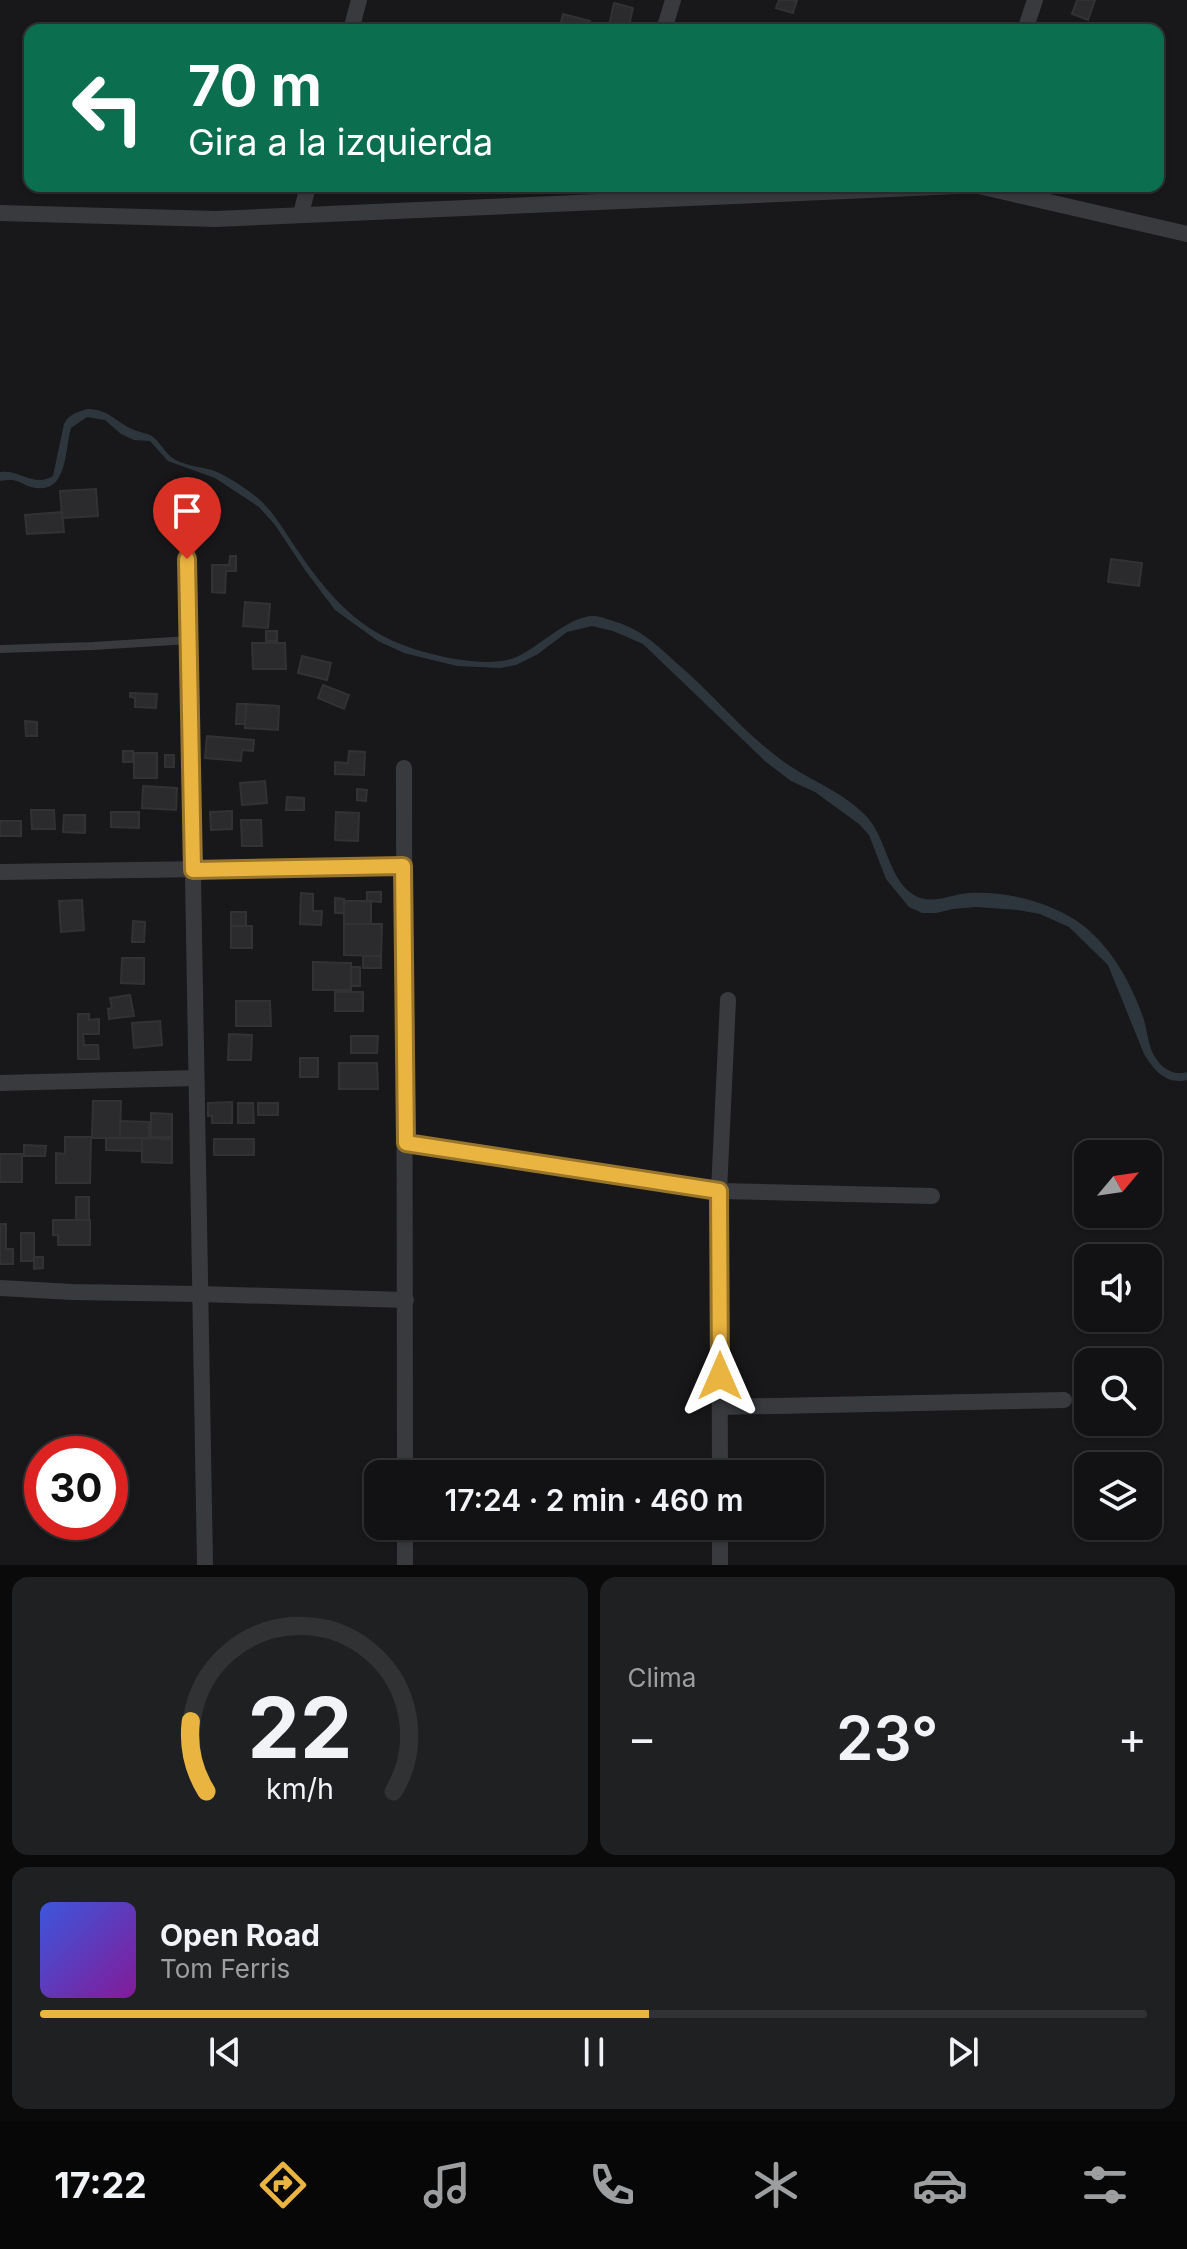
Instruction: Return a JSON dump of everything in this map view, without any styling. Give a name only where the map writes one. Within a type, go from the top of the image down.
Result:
[{"type":"street","points":[[353,24],[359,0]]},
{"type":"street","points":[[666,24],[673,0]]},
{"type":"street","points":[[1027,24],[1035,0]]},
{"type":"street","points":[[301,214],[306,192]]},
{"type":"street","points":[[0,213],[216,219],[667,192]]},
{"type":"street","points":[[1005,192],[1187,234]]},
{"type":"street","points":[[187,532],[205,1565]]},
{"type":"street","points":[[404,768],[405,1460]]},
{"type":"street","points":[[0,872],[403,866]]},
{"type":"street","points":[[720,1460],[719,1191],[728,1000]]},
{"type":"street","points":[[0,1083],[196,1078]]},
{"type":"street","points":[[406,1143],[719,1191],[932,1196]]},
{"type":"street","points":[[0,1288],[406,1300]]},
{"type":"street","points":[[720,1407],[1064,1400]]},
{"type":"street","points":[[405,1540],[405,1565]]},
{"type":"street","points":[[720,1540],[720,1565]]},
{"type":"lane","points":[[0,649],[189,640]]},
{"type":"shaded area","points":[[88,409],[102,411],[132,429],[152,436],[175,460],[212,470],[231,479],[260,500],[336,599],[370,628],[396,642],[447,658],[484,662],[523,654],[564,626],[585,617],[595,616],[626,625],[643,635],[694,678],[775,755],[859,809],[874,826],[898,879],[914,895],[927,899],[969,893],[1011,896],[1053,908],[1089,930],[1109,952],[1126,978],[1157,1060],[1170,1071],[1187,1072],[1187,1080],[1167,1078],[1152,1066],[1144,1054],[1108,965],[1069,927],[1040,914],[1018,910],[976,907],[922,913],[909,907],[886,879],[869,835],[859,824],[766,762],[643,644],[592,626],[567,632],[538,654],[516,665],[500,668],[457,666],[404,653],[378,641],[335,610],[259,507],[215,478],[168,461],[150,441],[134,440],[121,434],[105,420],[87,417],[71,428],[63,467],[55,483],[37,488],[12,480],[0,481],[0,472],[40,480],[53,476],[64,424],[77,412]]},
{"type":"building","points":[[779,0],[797,0],[793,13],[776,8]]},
{"type":"building","points":[[1077,0],[1095,0],[1088,20],[1072,14]]},
{"type":"building","points":[[614,3],[633,8],[629,24],[609,24]]},
{"type":"building","points":[[563,14],[590,21],[589,24],[560,24]]},
{"type":"building","points":[[96,489],[98,516],[62,518],[60,491]]},
{"type":"building","points":[[62,512],[64,532],[27,534],[25,515]]},
{"type":"building","points":[[230,556],[236,556],[236,571],[226,571],[225,593],[212,592],[212,565],[229,565]]},
{"type":"building","points":[[1111,559],[1142,563],[1139,586],[1108,582]]},
{"type":"building","points":[[245,602],[270,604],[268,628],[243,626]]},
{"type":"building","points":[[266,631],[277,631],[277,641],[266,641]]},
{"type":"building","points":[[252,643],[285,643],[286,669],[253,669]]},
{"type":"building","points":[[302,656],[331,663],[327,680],[298,673]]},
{"type":"building","points":[[323,685],[349,695],[344,709],[318,698]]},
{"type":"building","points":[[130,693],[157,694],[156,708],[135,707],[135,698],[130,697]]},
{"type":"building","points":[[237,704],[246,704],[245,724],[236,724]]},
{"type":"building","points":[[246,704],[279,706],[278,730],[245,728]]},
{"type":"building","points":[[25,721],[37,722],[37,736],[26,736]]},
{"type":"building","points":[[207,736],[254,740],[253,751],[242,750],[241,761],[205,758]]},
{"type":"building","points":[[123,751],[133,751],[133,762],[123,762]]},
{"type":"building","points":[[349,751],[365,752],[364,775],[335,774],[335,762],[348,763]]},
{"type":"building","points":[[134,753],[157,753],[157,778],[134,778]]},
{"type":"building","points":[[165,755],[174,755],[174,767],[165,767]]},
{"type":"building","points":[[265,781],[267,803],[242,805],[240,783]]},
{"type":"building","points":[[143,786],[177,788],[176,810],[142,808]]},
{"type":"building","points":[[357,789],[367,790],[366,801],[357,800]]},
{"type":"building","points":[[287,797],[304,798],[304,810],[286,810]]},
{"type":"building","points":[[31,810],[54,810],[55,829],[32,829]]},
{"type":"building","points":[[232,811],[232,829],[211,830],[210,812]]},
{"type":"building","points":[[111,812],[139,812],[139,828],[111,827]]},
{"type":"building","points":[[336,812],[359,813],[358,841],[335,840]]},
{"type":"building","points":[[64,815],[85,815],[85,833],[63,832]]},
{"type":"building","points":[[241,820],[261,820],[262,846],[242,846]]},
{"type":"building","points":[[0,821],[21,821],[21,836],[0,836]]},
{"type":"building","points":[[367,892],[381,892],[381,902],[367,901]]},
{"type":"building","points":[[301,893],[313,894],[313,911],[322,911],[321,925],[300,924]]},
{"type":"building","points":[[335,898],[344,899],[344,913],[335,913]]},
{"type":"building","points":[[82,900],[84,930],[61,932],[59,901]]},
{"type":"building","points":[[344,901],[371,901],[371,924],[344,924]]},
{"type":"building","points":[[231,912],[246,912],[246,926],[231,926]]},
{"type":"building","points":[[133,921],[145,922],[144,942],[132,942]]},
{"type":"building","points":[[344,924],[382,924],[381,956],[344,955]]},
{"type":"building","points":[[231,926],[252,926],[252,948],[231,948]]},
{"type":"building","points":[[363,956],[381,956],[381,968],[363,968]]},
{"type":"building","points":[[122,958],[144,958],[144,984],[121,983]]},
{"type":"building","points":[[313,962],[351,963],[351,990],[313,990]]},
{"type":"building","points":[[351,967],[360,967],[360,986],[351,986]]},
{"type":"building","points":[[335,992],[363,992],[363,1011],[335,1011]]},
{"type":"building","points":[[130,995],[134,1016],[109,1019],[108,1009],[112,1008],[110,998]]},
{"type":"building","points":[[236,1001],[270,1001],[271,1026],[236,1026]]},
{"type":"building","points":[[78,1014],[89,1014],[89,1020],[99,1019],[99,1034],[83,1034],[84,1045],[98,1045],[99,1059],[78,1059]]},
{"type":"building","points":[[160,1021],[162,1045],[134,1048],[132,1023]]},
{"type":"building","points":[[229,1034],[252,1035],[251,1060],[228,1060]]},
{"type":"building","points":[[351,1036],[378,1036],[377,1053],[351,1053]]},
{"type":"building","points":[[300,1058],[318,1058],[318,1077],[300,1077]]},
{"type":"building","points":[[339,1063],[377,1063],[378,1089],[339,1089]]},
{"type":"building","points":[[93,1101],[121,1101],[120,1138],[92,1138]]},
{"type":"building","points":[[232,1102],[232,1123],[212,1123],[212,1116],[208,1116],[208,1103]]},
{"type":"building","points":[[238,1103],[253,1103],[254,1123],[238,1123]]},
{"type":"building","points":[[258,1103],[278,1103],[278,1115],[258,1115]]},
{"type":"building","points":[[151,1113],[172,1114],[172,1137],[151,1137]]},
{"type":"building","points":[[120,1121],[149,1122],[149,1138],[120,1138]]},
{"type":"building","points":[[65,1137],[91,1137],[90,1183],[56,1183],[56,1153],[65,1154]]},
{"type":"building","points":[[106,1138],[142,1138],[142,1151],[106,1150]]},
{"type":"building","points":[[142,1138],[172,1139],[172,1163],[142,1162]]},
{"type":"building","points":[[214,1139],[254,1139],[254,1155],[214,1155]]},
{"type":"building","points":[[24,1145],[46,1146],[45,1156],[24,1156]]},
{"type":"building","points":[[0,1154],[22,1154],[22,1182],[0,1182]]},
{"type":"building","points":[[76,1197],[89,1197],[89,1220],[76,1220]]},
{"type":"building","points":[[53,1220],[90,1220],[90,1245],[58,1245],[58,1235],[53,1235]]},
{"type":"building","points":[[0,1224],[6,1224],[6,1249],[13,1249],[13,1264],[0,1264]]},
{"type":"building","points":[[21,1233],[34,1233],[34,1261],[21,1261]]},
{"type":"building","points":[[34,1257],[43,1257],[43,1268],[34,1269]]},
{"type":"route","points":[[187,559],[193,870],[403,866],[406,1143],[719,1191],[720,1376]]}]
